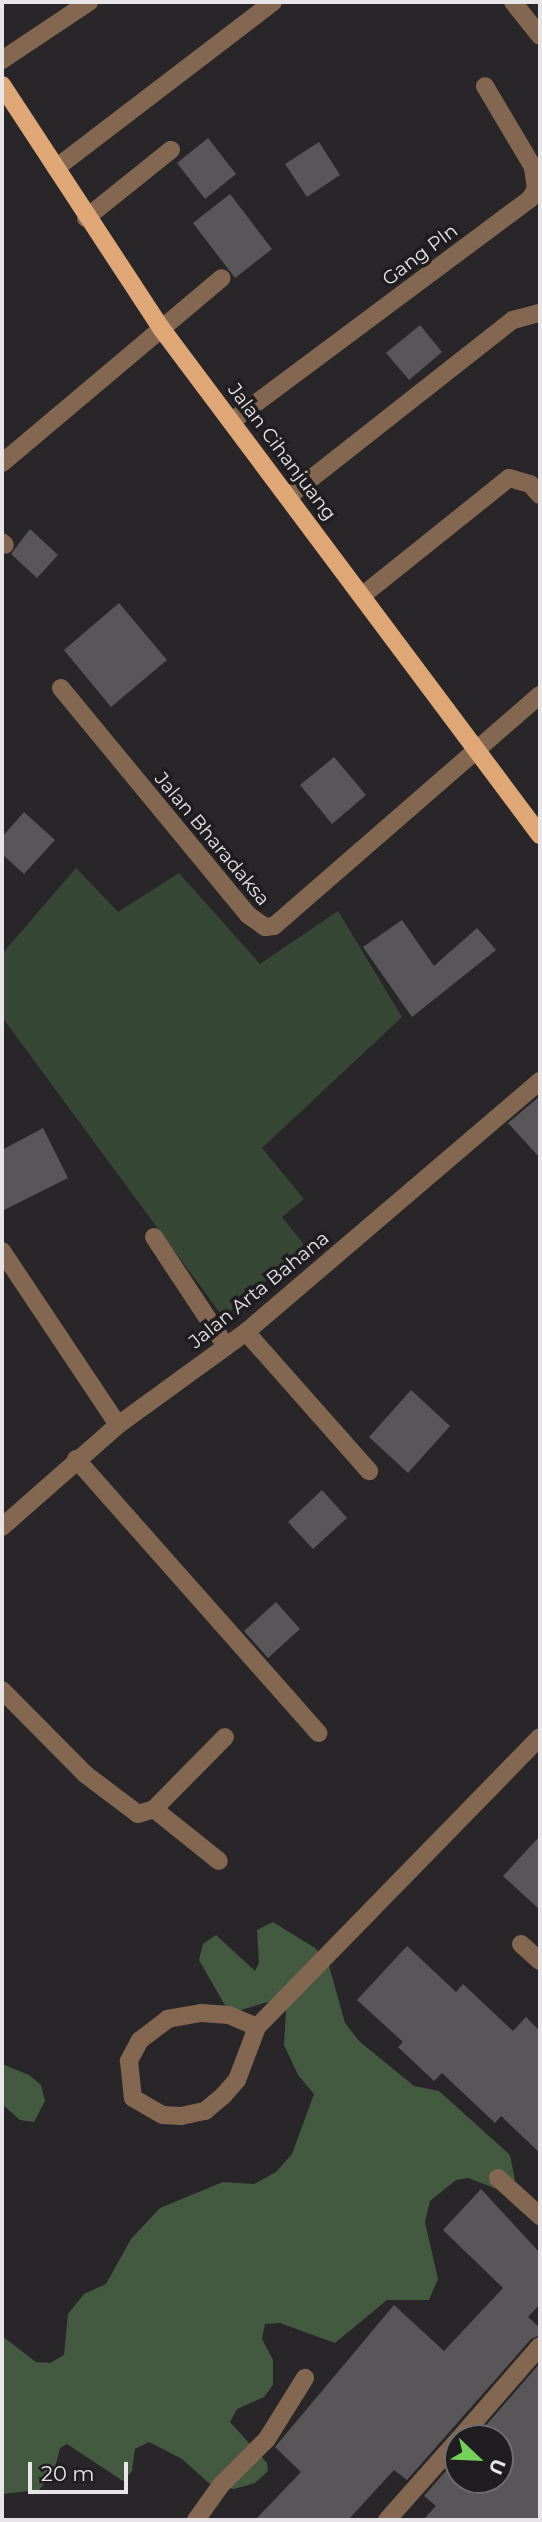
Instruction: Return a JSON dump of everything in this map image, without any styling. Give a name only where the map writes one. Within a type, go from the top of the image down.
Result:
[{"type":"main road","name":"Jalan Cihanjuang","points":[[2,85],[86,218],[161,328],[476,749],[534,815],[540,835]]},
{"type":"street","points":[[2,60],[89,2]]},
{"type":"street","points":[[56,168],[273,2]]},
{"type":"street","points":[[513,2],[540,36]]},
{"type":"street","name":"Gang Pln","points":[[232,421],[530,199],[536,189],[533,167],[485,86]]},
{"type":"street","points":[[86,218],[171,150]]},
{"type":"street","points":[[2,463],[222,278]]},
{"type":"street","points":[[289,496],[513,320],[540,313]]},
{"type":"street","points":[[363,595],[509,478],[530,484],[540,495]]},
{"type":"street","name":"Jalan Bharadaksa","points":[[61,688],[247,915],[265,928],[274,926],[476,749]]},
{"type":"street","points":[[476,749],[540,695]]},
{"type":"street","name":"Jalan Arta Bahana","points":[[2,1527],[76,1459],[118,1425],[246,1332],[540,1081]]},
{"type":"street","points":[[154,1237],[226,1346]]},
{"type":"street","points":[[2,1251],[118,1425]]},
{"type":"street","points":[[246,1332],[369,1471]]},
{"type":"street","points":[[76,1459],[318,1732]]},
{"type":"street","points":[[2,1690],[85,1774],[131,1811],[145,1815],[225,1737]]},
{"type":"street","points":[[257,2027],[229,2015],[201,2013],[168,2019],[140,2040],[129,2061],[133,2098],[163,2115],[205,2111],[237,2080],[257,2027],[540,1737]]},
{"type":"street","points":[[154,1809],[219,1861]]},
{"type":"street","points":[[521,1944],[540,1961]]},
{"type":"street","points":[[498,2178],[540,2216]]},
{"type":"street","points":[[472,2424],[540,2346]]},
{"type":"street","points":[[196,2520],[215,2492],[267,2439],[305,2378]]},
{"type":"street","points":[[387,2520],[444,2456]]},
{"type":"green space","points":[[76,868],[118,912],[179,873],[260,964],[338,911],[402,1017],[262,1148],[304,1199],[282,1217],[306,1247],[223,1317],[2,1017],[2,954]]},
{"type":"green space","points":[[273,1922],[315,1948],[328,1962],[345,2023],[359,2041],[414,2086],[439,2091],[510,2155],[515,2180],[502,2191],[468,2178],[456,2180],[430,2201],[425,2222],[438,2279],[429,2300],[387,2300],[335,2343],[280,2323],[265,2324],[262,2339],[273,2360],[273,2385],[264,2397],[237,2409],[230,2422],[267,2463],[268,2471],[255,2483],[234,2489],[210,2484],[182,2459],[149,2442],[135,2449],[132,2471],[123,2481],[67,2444],[60,2448],[54,2471],[39,2490],[2,2494],[2,2336],[36,2362],[50,2363],[64,2355],[68,2314],[84,2294],[106,2284],[131,2239],[160,2208],[223,2182],[254,2184],[276,2172],[292,2154],[314,2094],[298,2075],[284,2045],[286,2011],[271,2001],[241,2010],[226,2007],[199,1960],[203,1944],[216,1935],[255,1971],[259,1963],[257,1930]]},
{"type":"green space","points":[[2,2064],[29,2075],[41,2085],[45,2101],[34,2122],[20,2120],[2,2104]]},
{"type":"building","points":[[208,138],[236,174],[205,199],[177,163]]},
{"type":"building","points":[[319,142],[340,175],[307,197],[285,164]]},
{"type":"building","points":[[230,194],[272,249],[235,278],[193,223]]},
{"type":"building","points":[[420,325],[442,352],[409,380],[386,353]]},
{"type":"building","points":[[30,529],[58,555],[37,578],[11,554]]},
{"type":"building","points":[[119,603],[167,660],[111,707],[64,650]]},
{"type":"building","points":[[334,757],[366,795],[332,824],[300,785]]},
{"type":"building","points":[[24,812],[55,840],[24,874],[2,854],[2,837]]},
{"type":"building","points":[[402,920],[434,966],[477,928],[496,950],[412,1017],[363,947]]},
{"type":"building","points":[[540,1096],[540,1158],[508,1123]]},
{"type":"building","points":[[43,1128],[68,1178],[2,1211],[2,1150]]},
{"type":"building","points":[[411,1390],[450,1426],[408,1473],[369,1437]]},
{"type":"building","points":[[322,1490],[347,1518],[313,1549],[288,1522]]},
{"type":"building","points":[[276,1602],[300,1629],[268,1658],[244,1631]]},
{"type":"building","points":[[540,1836],[540,1910],[503,1876]]},
{"type":"building","points":[[407,1946],[456,1992],[463,1984],[513,2031],[526,2017],[540,2031],[540,2153],[501,2116],[495,2123],[442,2073],[434,2081],[398,2047],[403,2042],[357,2000]]},
{"type":"building","points":[[481,2189],[540,2253],[540,2304],[528,2317],[540,2328],[540,2335],[531,2339],[456,2424],[444,2424],[444,2438],[407,2480],[394,2470],[348,2520],[255,2520],[301,2472],[275,2447],[394,2305],[444,2351],[503,2288],[443,2230]]},
{"type":"building","points":[[540,2363],[540,2520],[423,2520],[436,2506],[424,2496],[444,2473],[444,2494],[514,2494],[514,2424],[487,2424]]}]
